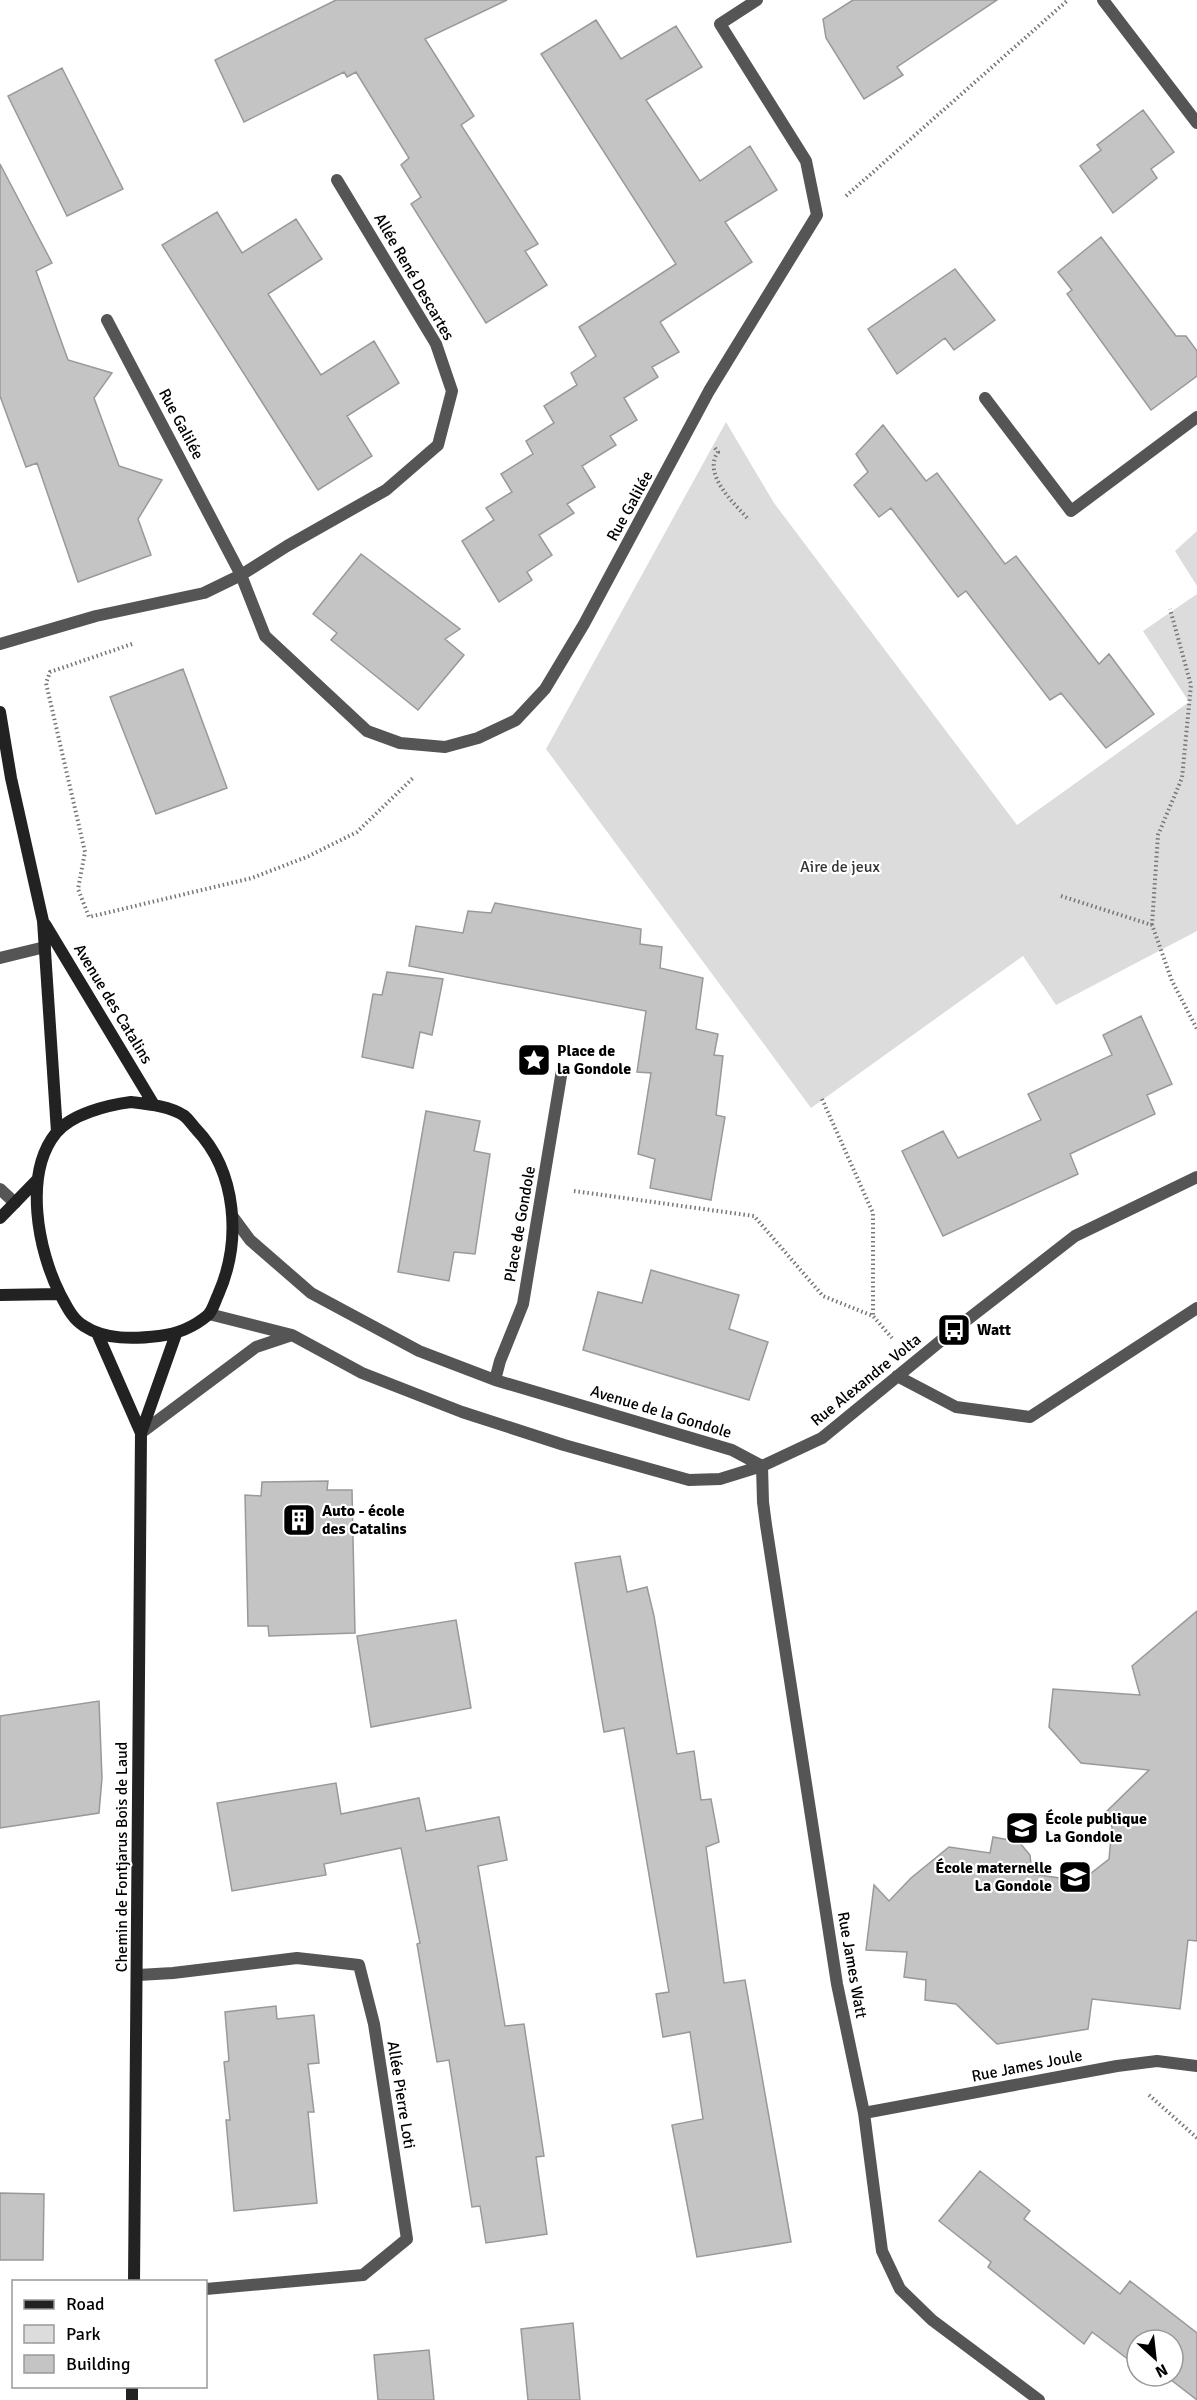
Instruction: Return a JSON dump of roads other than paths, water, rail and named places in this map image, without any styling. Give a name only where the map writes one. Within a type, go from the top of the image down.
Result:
[{"type":"street","name":"Rue Galilée","points":[[107,320],[241,575],[265,636],[367,731],[399,744],[445,747],[478,738],[516,720],[545,688],[584,624],[709,391],[817,215],[806,161],[720,24],[757,0]]},
{"type":"street","points":[[1103,0],[1197,123]]},
{"type":"street","name":"Allée René Descartes","points":[[241,575],[394,484],[438,445],[452,391],[436,344],[337,180]]},
{"type":"street","points":[[985,398],[1071,511],[1197,417]]},
{"type":"street","points":[[0,644],[96,616],[204,592],[241,575]]},
{"type":"street","name":"Avenue des Catalins","points":[[0,712],[11,778],[43,921],[57,1132]]},
{"type":"street","name":"Avenue des Catalins","points":[[43,921],[154,1105]]},
{"type":"street","points":[[0,958],[45,947]]},
{"type":"street","name":"Place de Gondole","points":[[495,1380],[500,1361],[523,1304],[562,1071]]},
{"type":"street","points":[[131,1102],[154,1105],[183,1115],[209,1143],[224,1175],[233,1217],[232,1240],[225,1279],[209,1314],[176,1334],[139,1339],[98,1335],[81,1325],[67,1309],[50,1274],[37,1214],[38,1179],[45,1154],[57,1132],[79,1117],[106,1105],[131,1102]]},
{"type":"street","points":[[0,1218],[38,1179]]},
{"type":"street","name":"Rue Alexandre Volta","points":[[762,1466],[822,1438],[954,1330],[1075,1236],[1196,1180]]},
{"type":"street","points":[[0,1189],[15,1203]]},
{"type":"street","name":"Avenue de la Gondole","points":[[233,1217],[250,1240],[311,1293],[419,1351],[495,1380],[732,1450],[762,1466]]},
{"type":"street","points":[[0,1295],[60,1294]]},
{"type":"street","points":[[897,1376],[956,1407],[1030,1417],[1197,1308]]},
{"type":"street","points":[[209,1314],[292,1335],[362,1373],[462,1412],[689,1480],[720,1479],[762,1466]]},
{"type":"street","points":[[141,1432],[176,1334]]},
{"type":"street","points":[[98,1335],[141,1432]]},
{"type":"street","points":[[141,1432],[256,1347],[292,1335]]},
{"type":"street","name":"Chemin de Fontjarus Bois de Laud","points":[[134,2280],[141,1432]]},
{"type":"street","name":"Rue James Watt","points":[[762,1466],[766,1525],[837,1984],[864,2113],[882,2251],[900,2289],[932,2320],[1039,2400]]},
{"type":"street","name":"Allée Pierre Loti","points":[[138,1975],[173,1974],[297,1958],[359,1965],[374,2024],[406,2240],[363,2276],[207,2289]]},
{"type":"street","name":"Rue James Joule","points":[[864,2113],[1117,2066],[1157,2061],[1197,2066]]},
{"type":"place","name":"Place de la Gondole","points":[[534,1060]]},
{"type":"place","name":"Watt","points":[[954,1330]]},
{"type":"place","name":"Auto - école des Catalins","points":[[299,1520]]},
{"type":"place","name":"École publique La Gondole","points":[[1022,1828]]},
{"type":"place","name":"École maternelle La Gondole","points":[[1075,1877]]},
{"type":"park label","name":"Aire de jeux","points":[[840,867]]}]
